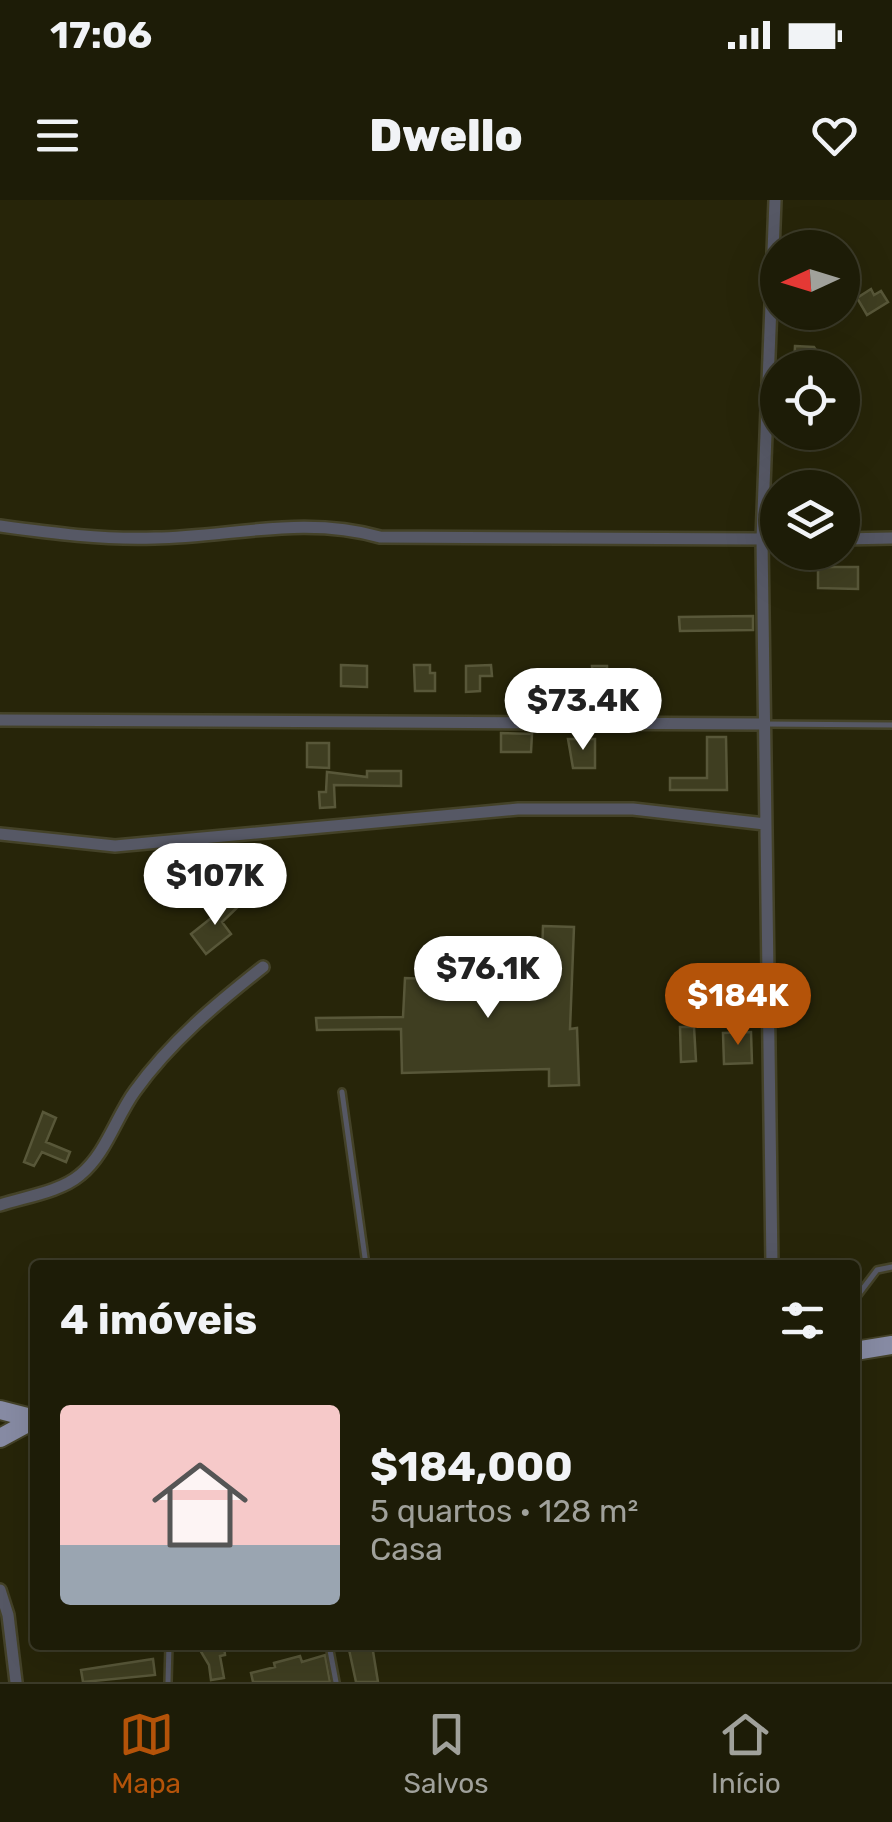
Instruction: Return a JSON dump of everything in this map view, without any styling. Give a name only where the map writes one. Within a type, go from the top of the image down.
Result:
[{"type":"main road","points":[[860,1351],[892,1345]]},
{"type":"main road","points":[[0,1410],[30,1418]]},
{"type":"main road","points":[[0,1438],[30,1422]]},
{"type":"street","points":[[765,470],[775,200]]},
{"type":"street","points":[[0,526],[157,538],[234,529],[326,528],[380,537],[760,539]]},
{"type":"street","points":[[860,539],[892,538]]},
{"type":"street","points":[[763,570],[772,1260]]},
{"type":"street","points":[[0,720],[765,724]]},
{"type":"street","points":[[0,834],[115,846],[518,809],[633,809],[766,824]]},
{"type":"street","points":[[0,1205],[80,1176],[110,1138],[132,1094],[162,1056],[191,1024],[263,967]]},
{"type":"street","points":[[0,1590],[8,1615],[16,1682]]},
{"type":"lane","points":[[765,724],[892,725]]},
{"type":"lane","points":[[342,1092],[365,1260]]},
{"type":"lane","points":[[860,1292],[877,1270],[892,1267]]},
{"type":"lane","points":[[168,1682],[169,1650]]},
{"type":"lane","points":[[330,1650],[336,1682]]},
{"type":"building","points":[[871,289],[874,295],[881,291],[888,302],[867,315],[860,296]]},
{"type":"building","points":[[795,346],[816,350],[795,350]]},
{"type":"building","points":[[818,570],[858,570],[858,589],[818,588]]},
{"type":"building","points":[[753,616],[753,630],[680,631],[679,617]]},
{"type":"building","points":[[341,665],[367,666],[367,687],[341,686]]},
{"type":"building","points":[[414,665],[430,665],[430,673],[435,673],[435,691],[415,691]]},
{"type":"building","points":[[491,665],[492,676],[480,676],[480,691],[466,692],[466,666]]},
{"type":"building","points":[[592,666],[607,666],[607,696],[578,696],[577,679],[593,678]]},
{"type":"building","points":[[501,733],[532,734],[531,752],[501,752]]},
{"type":"building","points":[[707,737],[726,737],[727,790],[670,790],[670,778],[707,778]]},
{"type":"building","points":[[568,739],[595,739],[595,768],[573,768]]},
{"type":"building","points":[[307,743],[329,743],[329,768],[307,767]]},
{"type":"building","points":[[367,771],[401,771],[401,786],[334,785],[335,807],[320,808],[319,792],[326,792],[327,772],[367,777]]},
{"type":"building","points":[[239,896],[243,902],[222,922],[231,934],[206,954],[191,934]]},
{"type":"building","points":[[543,926],[574,927],[570,1029],[577,1028],[579,1085],[549,1086],[549,1069],[402,1073],[401,1029],[317,1030],[316,1018],[403,1017],[405,978],[541,983]]},
{"type":"building","points":[[680,1027],[694,1027],[696,1061],[681,1062]]},
{"type":"building","points":[[751,1032],[752,1063],[724,1064],[723,1033]]},
{"type":"building","points":[[43,1112],[56,1118],[46,1142],[70,1152],[66,1162],[42,1152],[34,1166],[24,1162]]},
{"type":"building","points":[[200,1650],[224,1650],[225,1655],[220,1656],[224,1678],[211,1680],[209,1665]]},
{"type":"building","points":[[349,1650],[373,1650],[378,1682],[356,1682]]},
{"type":"building","points":[[325,1655],[330,1682],[253,1682],[251,1673],[275,1667],[274,1663],[300,1656],[302,1662]]},
{"type":"building","points":[[153,1659],[155,1675],[83,1682],[81,1670]]}]
